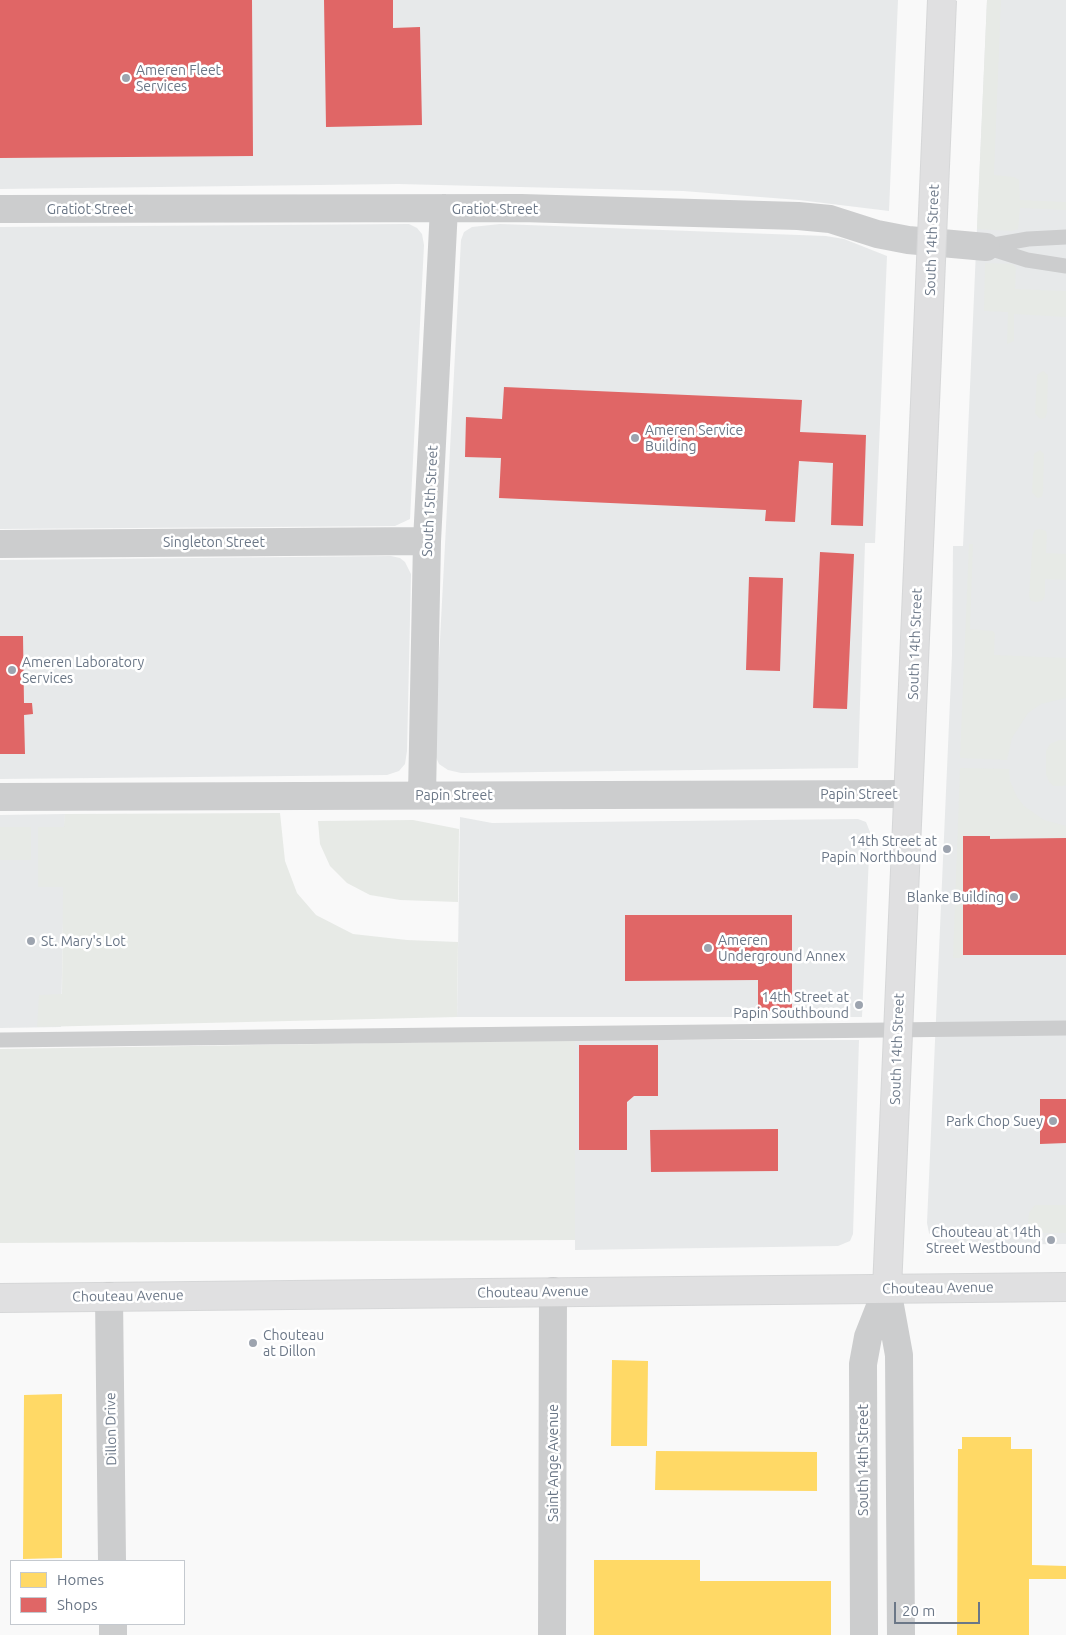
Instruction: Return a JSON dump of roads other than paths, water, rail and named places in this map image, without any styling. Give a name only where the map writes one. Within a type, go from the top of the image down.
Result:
[{"type":"main road","name":"South 14th Street","points":[[887,1289],[942,0]]},
{"type":"main road","name":"Chouteau Avenue","points":[[0,1298],[1066,1287]]},
{"type":"street","name":"Gratiot Street","points":[[0,209],[444,208],[798,216],[830,219],[877,234],[908,240],[986,247]]},
{"type":"street","name":"South 15th Street","points":[[422,795],[427,542],[444,208]]},
{"type":"street","name":"Singleton Street","points":[[0,544],[427,542]]},
{"type":"street","name":"Papin Street","points":[[0,797],[908,794]]},
{"type":"street","name":"South 14th Street","points":[[864,1635],[863,1364],[868,1337],[887,1289]]},
{"type":"street","name":"South 14th Street","points":[[887,1289],[898,1355],[902,1635]]},
{"type":"street","name":"Saint Ange Avenue","points":[[552,1635],[553,1291]]},
{"type":"street","name":"Dillon Drive","points":[[110,1296],[112,1560]]},
{"type":"lane","name":"Gratiot Street","points":[[986,247],[1028,239],[1066,238]]},
{"type":"lane","name":"Gratiot Street","points":[[986,247],[1027,260],[1066,266]]},
{"type":"lane","points":[[0,1040],[1066,1028]]},
{"type":"place","name":"Ameren Fleet Services","points":[[126,78]]},
{"type":"place","name":"Ameren Service Building","points":[[635,438]]},
{"type":"place","name":"Ameren Laboratory Services","points":[[12,670]]},
{"type":"place","name":"14th Street at Papin Northbound","points":[[947,849]]},
{"type":"place","name":"Blanke Building","points":[[1014,897]]},
{"type":"place","name":"St. Mary's Lot","points":[[31,941]]},
{"type":"place","name":"Ameren Underground Annex","points":[[708,948]]},
{"type":"place","name":"14th Street at Papin Southbound","points":[[859,1005]]},
{"type":"place","name":"Park Chop Suey","points":[[1053,1121]]},
{"type":"place","name":"Chouteau at 14th Street Westbound","points":[[1051,1240]]},
{"type":"place","name":"Chouteau at Dillon","points":[[253,1343]]}]
